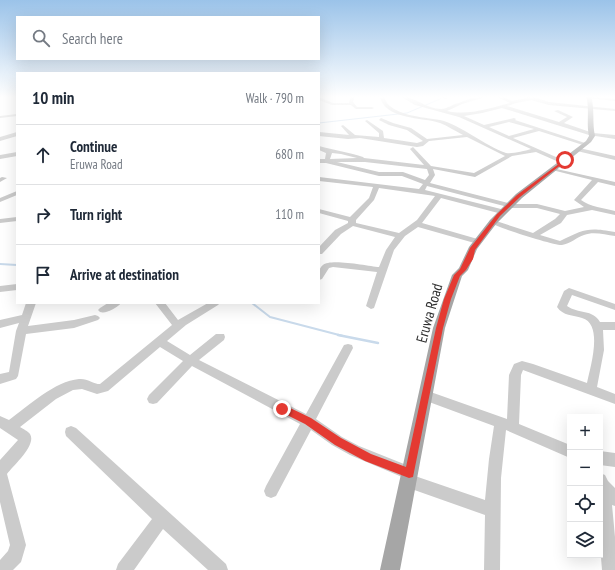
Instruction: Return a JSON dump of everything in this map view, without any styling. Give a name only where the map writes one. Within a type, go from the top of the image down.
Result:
[{"type":"main road","points":[[587,140],[588,123]]},
{"type":"main road","name":"Eruwa Road","points":[[390,570],[439,328],[457,275],[463,270],[470,259],[472,249],[506,208],[559,166],[587,140]]},
{"type":"street","points":[[369,123],[381,132],[382,139]]},
{"type":"street","points":[[388,123],[409,129],[425,140],[466,136]]},
{"type":"street","points":[[442,123],[466,136],[509,156]]},
{"type":"street","points":[[476,123],[537,150],[559,166],[615,184]]},
{"type":"street","points":[[485,126],[499,123]]},
{"type":"street","points":[[517,123],[539,130],[587,140],[615,137]]},
{"type":"street","points":[[555,123],[587,140],[615,158]]},
{"type":"street","points":[[343,126],[353,136]]},
{"type":"street","points":[[509,137],[539,130]]},
{"type":"street","points":[[0,139],[16,134]]},
{"type":"street","points":[[320,134],[382,139],[417,145],[421,145],[425,140]]},
{"type":"street","points":[[320,148],[328,151],[342,152],[367,160]]},
{"type":"street","points":[[413,149],[429,167],[432,175],[421,191]]},
{"type":"street","points":[[327,161],[367,160],[478,174],[490,165],[509,156],[537,150]]},
{"type":"street","points":[[327,161],[328,151]]},
{"type":"street","points":[[1,156],[16,154]]},
{"type":"street","points":[[320,160],[379,174],[403,174],[426,183],[506,208]]},
{"type":"street","points":[[352,168],[367,160]]},
{"type":"street","points":[[320,179],[421,191],[506,208],[537,206],[565,213],[592,208]]},
{"type":"street","points":[[597,179],[577,200],[583,205],[615,213]]},
{"type":"street","points":[[320,248],[352,222],[372,198],[377,186]]},
{"type":"street","points":[[0,200],[15,195]]},
{"type":"street","points":[[371,306],[380,282],[382,270],[391,251],[401,236],[418,224],[439,195]]},
{"type":"street","points":[[320,211],[401,236]]},
{"type":"street","points":[[533,236],[558,221],[565,213]]},
{"type":"street","points":[[0,221],[16,219]]},
{"type":"street","points":[[493,222],[557,243],[561,243],[584,232],[596,231],[615,234]]},
{"type":"street","points":[[418,224],[478,242]]},
{"type":"street","points":[[320,275],[326,266],[332,264],[382,270]]},
{"type":"street","points":[[0,290],[16,287]]},
{"type":"street","points":[[591,390],[600,347],[598,326],[589,316],[573,313],[562,307],[567,292],[573,292],[615,307]]},
{"type":"street","points":[[0,379],[12,376],[14,373],[21,331],[31,304]]},
{"type":"street","points":[[103,310],[114,304]]},
{"type":"street","points":[[161,304],[178,326]]},
{"type":"street","points":[[2,570],[15,556],[18,545],[0,473],[1,468],[24,442],[25,438],[5,425],[54,394],[73,385],[82,384],[96,390],[104,388],[178,326],[194,314],[213,304]]},
{"type":"street","points":[[0,324],[25,318]]},
{"type":"street","points":[[21,331],[74,324],[95,318]]},
{"type":"street","points":[[598,326],[615,326]]},
{"type":"street","points":[[153,398],[190,361],[220,337]]},
{"type":"street","points":[[160,342],[190,361],[308,421],[338,442],[408,477],[492,510]]},
{"type":"street","points":[[271,491],[348,348]]},
{"type":"street","points":[[492,570],[492,510],[497,441],[507,425],[515,375],[518,367],[522,366],[533,368],[615,399]]},
{"type":"street","points":[[425,395],[507,425],[567,451]]},
{"type":"street","points":[[71,432],[126,486],[220,570]]},
{"type":"street","points":[[603,458],[615,460]]},
{"type":"street","points":[[603,484],[615,499]]},
{"type":"street","points":[[602,486],[610,570]]},
{"type":"street","points":[[124,570],[163,518]]},
{"type":"waterway","points":[[0,264],[16,265]]},
{"type":"waterway","points":[[253,304],[270,317],[343,336]]},
{"type":"waterway","points":[[338,335],[343,336]]},
{"type":"waterway","points":[[343,336],[378,343]]},
{"type":"route","points":[[282,409],[308,421],[338,442],[369,457],[409,473],[439,328],[457,275],[463,270],[470,259],[472,249],[508,205],[565,160]]}]
